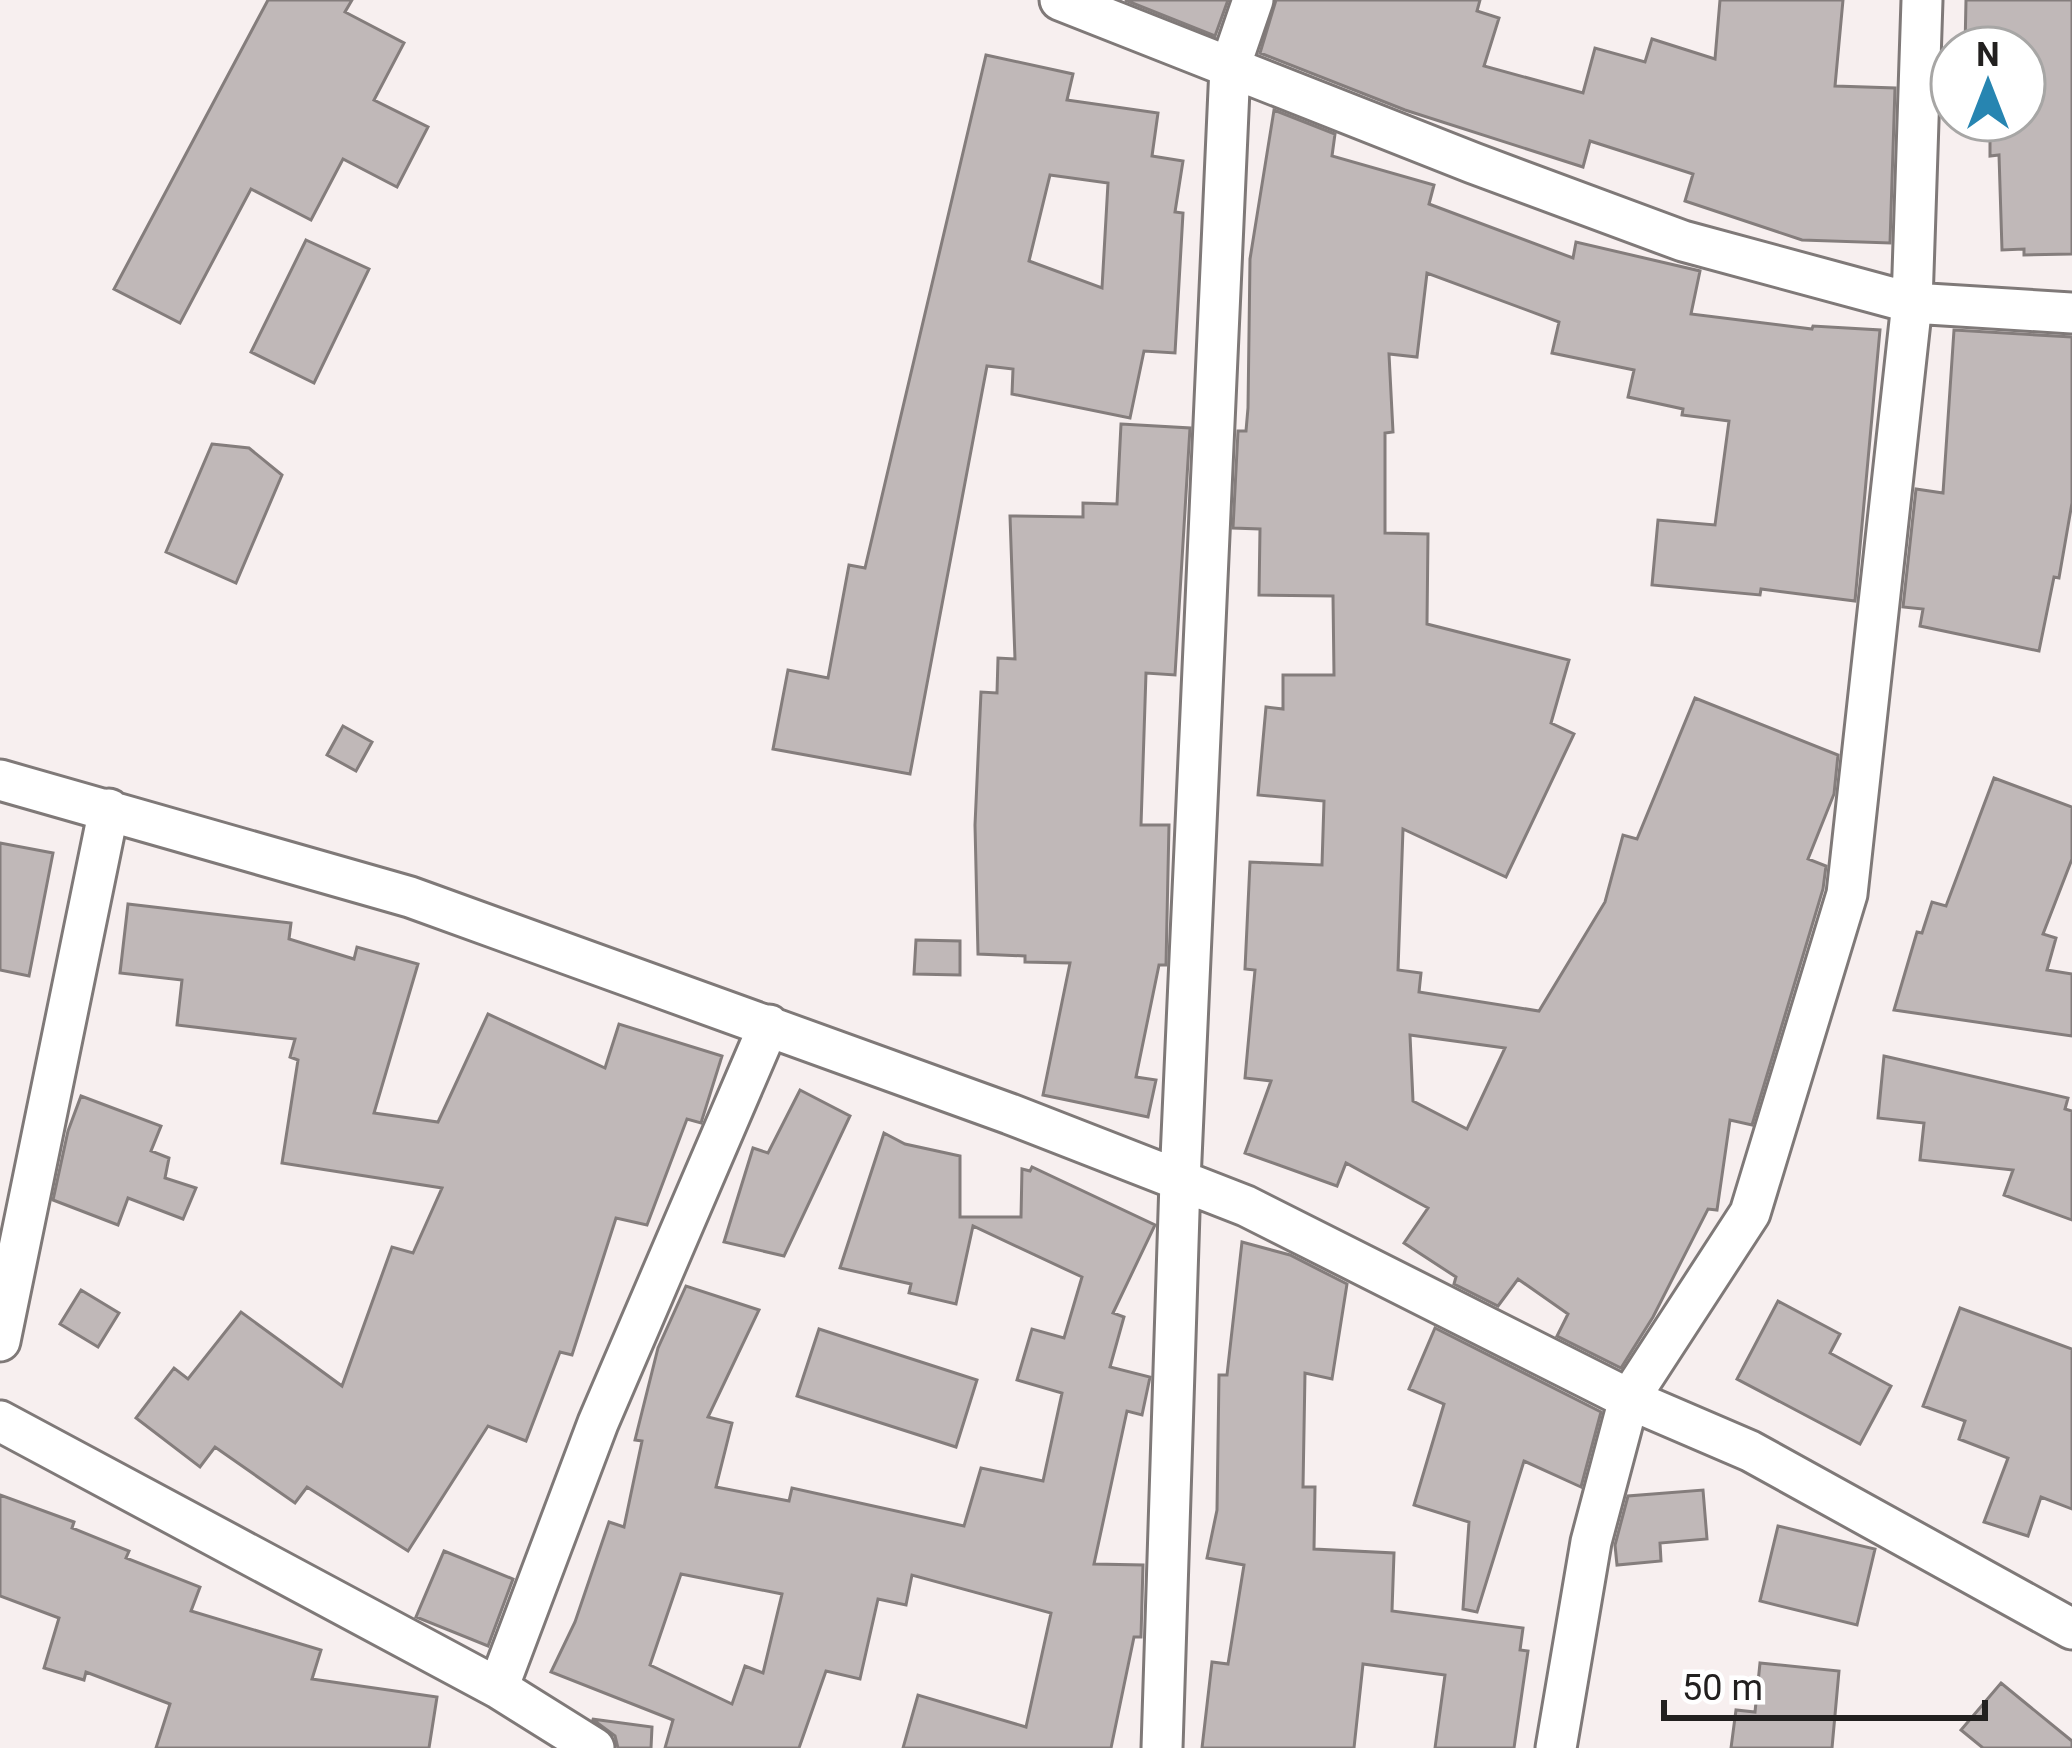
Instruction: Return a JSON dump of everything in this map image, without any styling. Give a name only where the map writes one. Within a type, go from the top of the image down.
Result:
[{"type":"street","points":[[1060,0],[1473,164],[1683,241],[1912,303],[2072,314]]},
{"type":"street","points":[[1162,1748],[1180,1181],[1230,67],[1253,0]]},
{"type":"street","points":[[1556,1748],[1591,1542],[1629,1399],[1750,1213],[1846,895],[1912,303],[1922,0]]},
{"type":"street","points":[[0,780],[410,897],[769,1024],[1246,1206],[1629,1399],[1750,1451],[2072,1629]]},
{"type":"street","points":[[0,1341],[109,809]]},
{"type":"street","points":[[497,1688],[598,1423],[769,1024]]},
{"type":"street","points":[[0,1420],[497,1688],[594,1748]]},
{"type":"building","points":[[268,0],[352,0],[345,12],[404,43],[374,100],[428,127],[397,187],[343,159],[311,220],[251,189],[180,323],[114,289]]},
{"type":"building","points":[[1125,0],[1228,0],[1215,36]]},
{"type":"building","points":[[1276,0],[1480,0],[1477,11],[1499,18],[1484,66],[1583,93],[1595,48],[1645,62],[1652,39],[1715,59],[1720,0],[1843,0],[1835,86],[1895,88],[1890,243],[1802,240],[1685,201],[1693,174],[1590,141],[1583,167],[1405,110],[1260,53]]},
{"type":"building","points":[[1966,0],[2072,0],[2072,254],[2024,255],[2024,249],[2002,250],[1999,155],[1990,156],[1990,144],[2048,144],[2048,24],[1966,24]]},
{"type":"building","points":[[986,55],[1073,74],[1067,100],[1158,113],[1152,156],[1183,161],[1175,212],[1183,213],[1175,353],[1144,351],[1130,418],[1012,394],[1013,369],[987,366],[910,774],[773,749],[788,670],[828,678],[849,565],[865,568]],"holes":[[[1050,175],[1108,183],[1102,288],[1029,261]]]},
{"type":"building","points":[[1274,110],[1335,134],[1332,156],[1434,185],[1429,204],[1573,258],[1576,242],[1700,271],[1691,314],[1812,329],[1880,330],[1855,601],[1761,589],[1760,595],[1652,585],[1658,520],[1715,525],[1729,421],[1682,415],[1683,409],[1628,397],[1634,370],[1552,353],[1559,322],[1427,273],[1417,357],[1389,354],[1393,432],[1385,433],[1385,533],[1428,534],[1427,624],[1569,660],[1551,723],[1574,734],[1506,877],[1403,829],[1398,970],[1421,973],[1419,992],[1539,1011],[1605,902],[1623,835],[1637,839],[1695,698],[1838,755],[1834,794],[1808,859],[1826,866],[1823,889],[1752,1125],[1730,1120],[1717,1210],[1708,1209],[1621,1368],[1557,1336],[1568,1314],[1518,1279],[1498,1306],[1454,1284],[1456,1277],[1404,1243],[1428,1208],[1346,1163],[1337,1186],[1245,1153],[1271,1081],[1245,1078],[1255,970],[1245,969],[1250,862],[1322,865],[1324,801],[1258,795],[1266,707],[1283,709],[1283,675],[1334,675],[1333,596],[1259,595],[1260,529],[1233,528],[1238,431],[1246,431],[1248,408],[1250,259]],"holes":[[[1410,1035],[1505,1048],[1467,1129],[1413,1101]]]},
{"type":"building","points":[[306,240],[369,269],[314,383],[251,352]]},
{"type":"building","points":[[1954,330],[2072,337],[2072,503],[2059,578],[2054,577],[2039,651],[1920,626],[1923,609],[1903,607],[1916,489],[1943,493]]},
{"type":"building","points":[[1121,424],[1190,428],[1175,675],[1146,673],[1141,825],[1169,825],[1166,965],[1159,965],[1136,1077],[1156,1080],[1148,1117],[1043,1095],[1070,963],[978,954],[975,825],[981,692],[997,693],[998,658],[1015,659],[1010,516],[1083,517],[1083,503],[1117,504]]},
{"type":"building","points":[[212,444],[249,448],[282,475],[236,583],[166,552]]},
{"type":"building","points":[[343,726],[372,742],[356,771],[327,755]]},
{"type":"building","points":[[1994,778],[2072,807],[2072,859],[2043,934],[2056,938],[2047,970],[2072,974],[2072,1036],[1894,1010],[1917,932],[1922,933],[1932,902],[1946,906]]},
{"type":"building","points":[[0,843],[53,853],[29,976],[0,970]]},
{"type":"building","points":[[128,904],[291,923],[289,939],[354,959],[357,947],[418,964],[374,1113],[438,1122],[488,1014],[605,1068],[619,1024],[722,1056],[701,1123],[687,1119],[647,1225],[616,1218],[572,1355],[560,1352],[526,1441],[488,1426],[408,1551],[307,1487],[295,1503],[215,1447],[200,1467],[136,1418],[174,1368],[188,1379],[241,1312],[342,1386],[392,1247],[413,1253],[442,1188],[282,1163],[298,1060],[290,1057],[295,1039],[177,1025],[182,980],[120,973]]},
{"type":"building","points":[[916,940],[960,941],[960,975],[914,974]]},
{"type":"building","points":[[1884,1056],[2068,1098],[2072,1220],[2004,1195],[2013,1170],[1920,1160],[1924,1123],[1878,1118]]},
{"type":"building","points":[[800,1090],[850,1116],[784,1256],[724,1242],[753,1148],[768,1153]]},
{"type":"building","points":[[81,1096],[161,1126],[151,1151],[169,1158],[165,1178],[196,1188],[183,1219],[128,1198],[118,1225],[53,1200]]},
{"type":"building","points":[[884,1133],[905,1144],[960,1156],[960,1217],[1021,1217],[1022,1169],[1032,1167],[1155,1225],[1113,1313],[1124,1317],[1110,1367],[1150,1377],[1142,1415],[1127,1411],[1094,1564],[1143,1565],[1141,1637],[1134,1637],[1111,1748],[903,1748],[918,1695],[1026,1727],[1051,1613],[912,1575],[906,1605],[878,1599],[860,1679],[826,1671],[799,1748],[665,1748],[673,1720],[551,1672],[575,1622],[609,1522],[624,1527],[642,1441],[635,1440],[658,1348],[686,1286],[759,1310],[708,1417],[732,1423],[716,1487],[789,1501],[792,1488],[964,1526],[981,1468],[1043,1481],[1062,1393],[1017,1380],[1032,1329],[1064,1338],[1082,1277],[973,1226],[956,1304],[909,1293],[911,1284],[840,1268]],"holes":[[[681,1574],[782,1594],[763,1673],[745,1666],[732,1704],[650,1665]]]},
{"type":"building","points":[[1242,1242],[1290,1255],[1347,1284],[1332,1379],[1305,1373],[1303,1487],[1315,1487],[1314,1549],[1394,1553],[1392,1611],[1523,1628],[1520,1650],[1528,1651],[1514,1748],[1435,1748],[1445,1675],[1363,1664],[1354,1748],[1202,1748],[1212,1662],[1228,1664],[1244,1565],[1207,1558],[1217,1510],[1219,1375],[1227,1375]]},
{"type":"building","points":[[81,1290],[119,1313],[98,1347],[60,1324]]},
{"type":"building","points":[[1778,1301],[1840,1334],[1830,1353],[1891,1386],[1860,1444],[1737,1379]]},
{"type":"building","points":[[1960,1308],[2072,1349],[2072,1509],[2041,1497],[2028,1536],[1984,1522],[2008,1458],[1959,1439],[1965,1421],[1923,1406]]},
{"type":"building","points":[[1435,1328],[1601,1412],[1581,1487],[1524,1461],[1477,1612],[1463,1609],[1469,1522],[1414,1505],[1444,1404],[1409,1389]]},
{"type":"building","points":[[819,1329],[977,1380],[956,1447],[797,1396]]},
{"type":"building","points":[[1703,1490],[1707,1539],[1660,1543],[1661,1561],[1617,1565],[1615,1545],[1628,1496]]},
{"type":"building","points":[[0,1495],[74,1522],[72,1528],[129,1551],[126,1558],[200,1587],[191,1611],[321,1650],[312,1679],[437,1697],[429,1748],[156,1748],[170,1704],[86,1672],[84,1680],[44,1668],[59,1618],[0,1596]]},
{"type":"building","points":[[1778,1526],[1875,1549],[1857,1625],[1760,1601]]},
{"type":"building","points":[[444,1551],[513,1579],[488,1646],[416,1617]]},
{"type":"building","points":[[1760,1663],[1839,1671],[1832,1748],[1731,1748],[1736,1710],[1755,1712]]},
{"type":"building","points":[[2001,1683],[2072,1741],[2072,1748],[1983,1748],[1961,1730]]},
{"type":"building","points":[[592,1719],[652,1727],[651,1748],[618,1748],[615,1736]]}]
